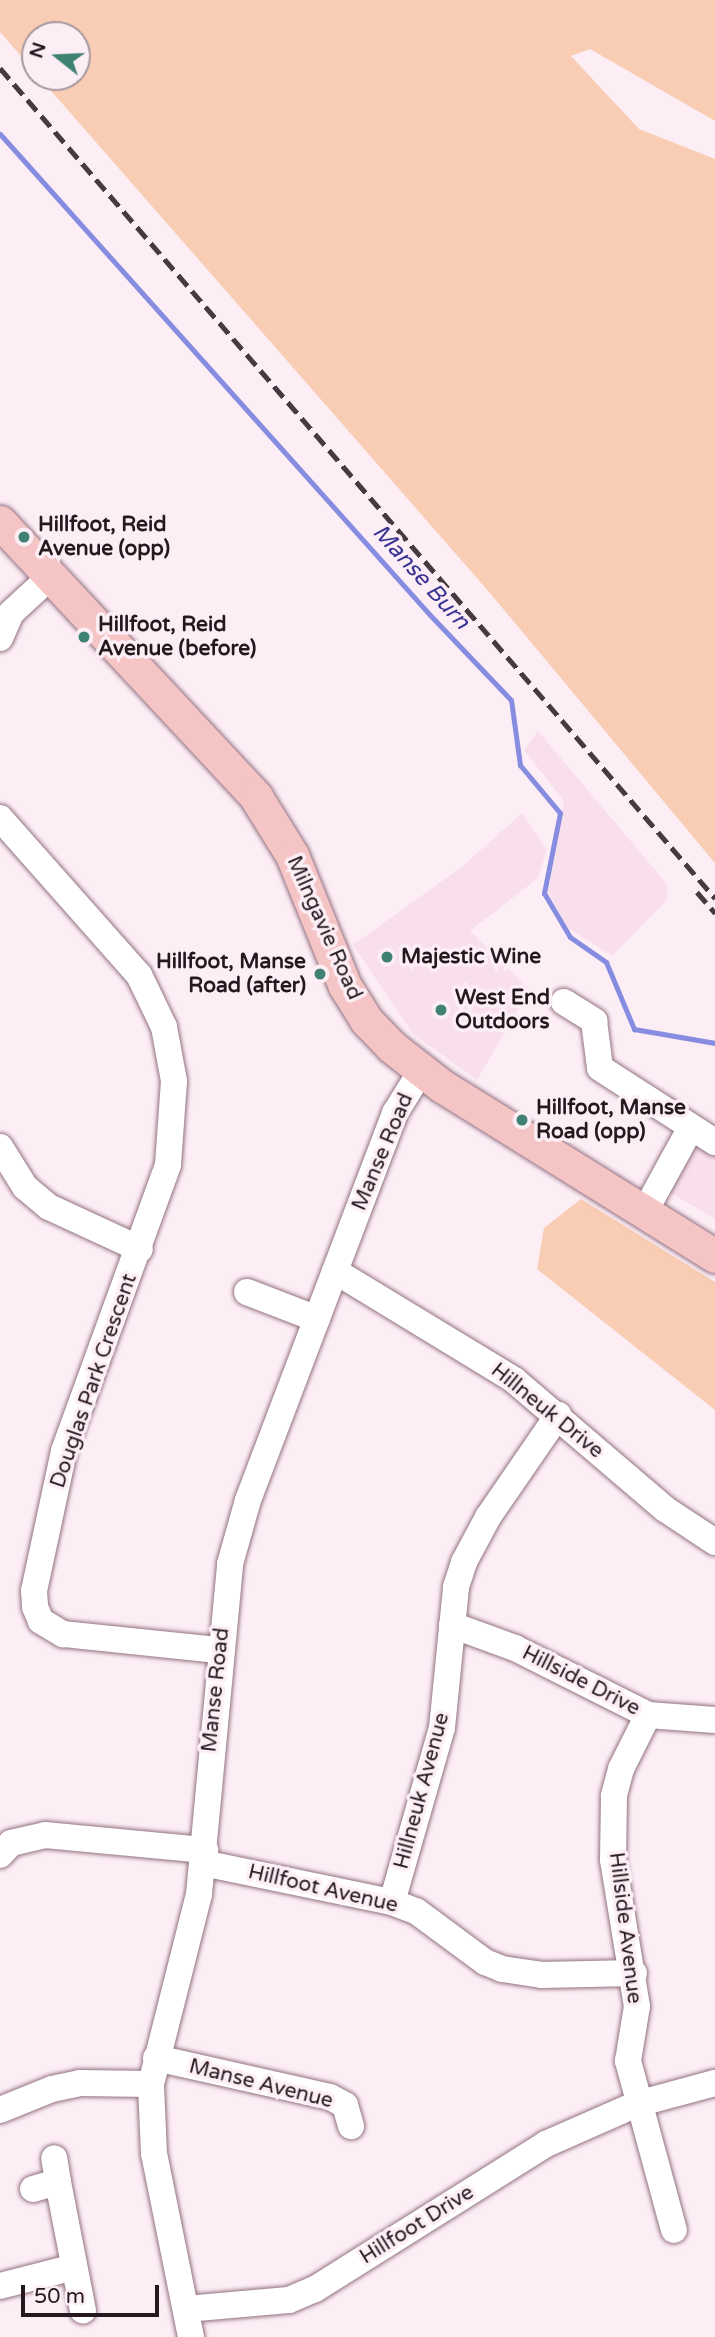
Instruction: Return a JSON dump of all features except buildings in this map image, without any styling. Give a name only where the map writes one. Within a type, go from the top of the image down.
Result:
[{"type":"main road","name":"Milngavie Road","points":[[0,522],[256,797],[292,855],[345,986],[366,1020],[421,1071],[715,1256]]},
{"type":"street","points":[[0,638],[11,613],[50,577]]},
{"type":"street","name":"Douglas Park Crescent","points":[[0,818],[117,945],[139,975],[164,1027],[174,1082],[173,1143],[140,1249],[64,1451],[34,1591],[35,1607],[41,1621],[63,1634],[219,1650]]},
{"type":"street","points":[[564,1002],[594,1021],[600,1068],[690,1129],[715,1142]]},
{"type":"street","name":"Manse Road","points":[[191,2337],[154,2154],[151,2084],[192,1926],[204,1856],[219,1650],[238,1531],[395,1114],[421,1071]]},
{"type":"street","points":[[645,1211],[690,1129]]},
{"type":"street","name":"Douglas Park Crescent","points":[[0,1147],[25,1187],[49,1208],[140,1249]]},
{"type":"street","name":"Hillneuk Drive","points":[[335,1271],[504,1373],[558,1415],[665,1509],[715,1542]]},
{"type":"street","points":[[247,1292],[317,1319]]},
{"type":"street","name":"Hillneuk Avenue","points":[[392,1902],[442,1728],[456,1587],[473,1542],[558,1415]]},
{"type":"street","name":"Hillside Drive","points":[[452,1625],[515,1648],[648,1715],[715,1720]]},
{"type":"street","name":"Hillside Avenue","points":[[637,2104],[628,2061],[637,2006],[634,1973],[613,1860],[614,1796],[621,1769],[648,1715]]},
{"type":"street","name":"Hillfoot Avenue","points":[[0,1855],[11,1843],[45,1835],[204,1856],[392,1902],[416,1911],[485,1962],[502,1969],[542,1975],[634,1973]]},
{"type":"street","name":"Manse Avenue","points":[[156,2058],[330,2097],[345,2105],[351,2126]]},
{"type":"street","points":[[0,2110],[52,2088],[80,2083],[151,2084]]},
{"type":"street","name":"Hillfoot Drive","points":[[186,2309],[289,2300],[315,2289],[546,2144],[637,2104],[715,2083]]},
{"type":"street","points":[[637,2104],[674,2230]]},
{"type":"street","points":[[48,2177],[74,2267],[83,2311]]},
{"type":"street","points":[[0,2286],[74,2267]]},
{"type":"shaded area","points":[[0,0],[715,0],[715,121],[590,49],[571,56],[639,129],[715,159],[715,863],[490,593],[51,91],[91,91],[91,21],[21,21],[21,56],[0,32]]},
{"type":"shaded area","points":[[538,731],[667,884],[667,900],[612,956],[568,928],[548,893],[564,801],[524,750]]},
{"type":"shaded area","points":[[522,813],[547,850],[538,878],[470,931],[530,990],[477,1080],[413,1034],[353,945],[463,866]]},
{"type":"shaded area","points":[[691,1137],[715,1149],[715,1219],[666,1190]]},
{"type":"shaded area","points":[[581,1199],[715,1282],[715,1410],[537,1269],[544,1228]]},
{"type":"waterway","name":"Manse Burn","points":[[0,134],[430,615],[511,700],[520,765],[560,813],[544,893],[570,937],[606,962],[634,1029],[715,1043]]},
{"type":"railway","points":[[0,68],[715,898]]},
{"type":"railway","points":[[697,892],[715,913]]},
{"type":"place","name":"Hillfoot, Reid Avenue (opp)","points":[[24,537]]},
{"type":"place","name":"Hillfoot, Reid Avenue (before)","points":[[84,637]]},
{"type":"place","name":"Majestic Wine","points":[[387,957]]},
{"type":"place","name":"Hillfoot, Manse Road (after)","points":[[320,974]]},
{"type":"place","name":"West End Outdoors","points":[[441,1010]]},
{"type":"place","name":"Hillfoot, Manse Road (opp)","points":[[522,1120]]}]
